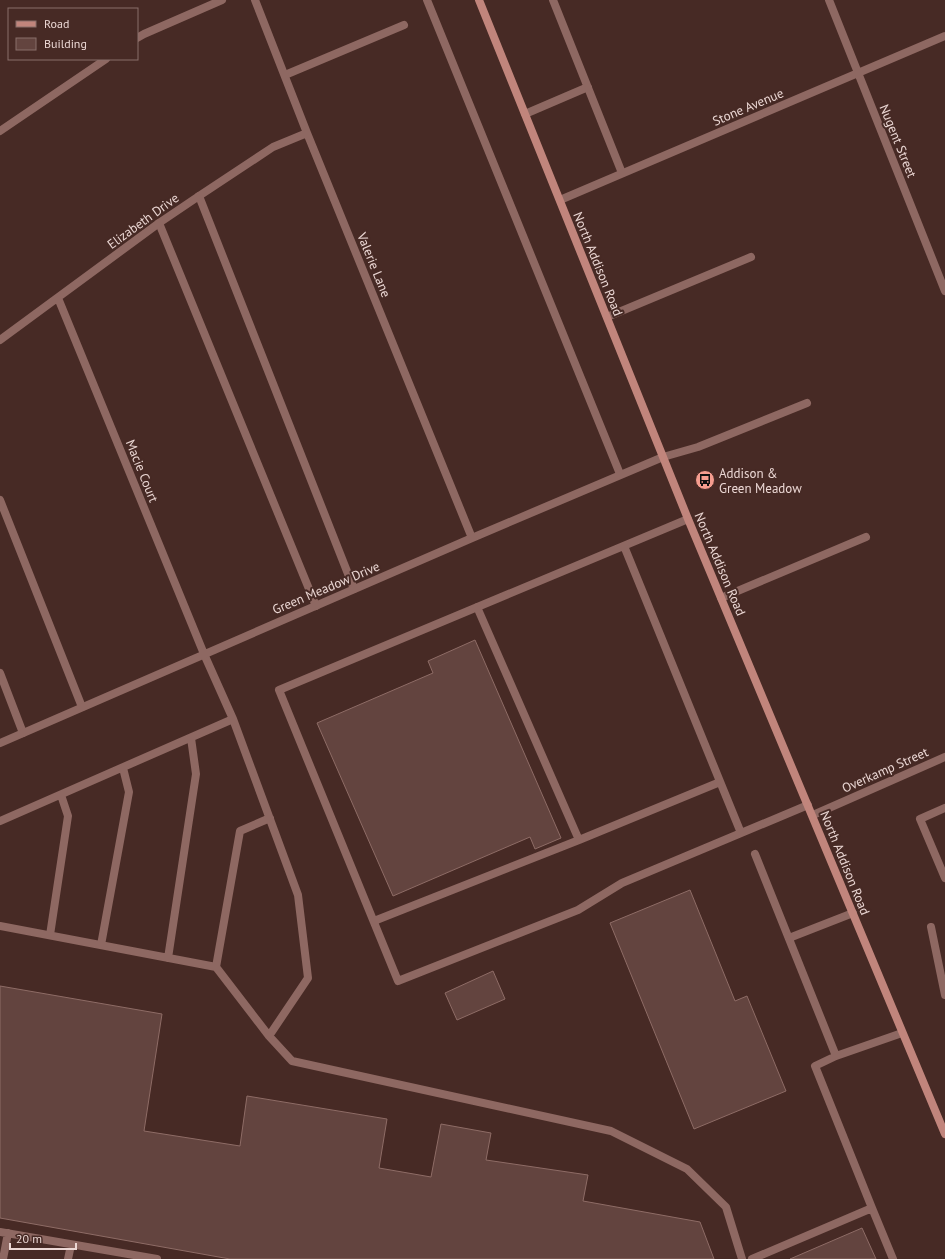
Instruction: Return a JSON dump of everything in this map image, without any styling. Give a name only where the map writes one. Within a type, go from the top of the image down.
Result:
[{"type":"street","points":[[138,37],[222,0]]},
{"type":"street","name":"Valerie Lane","points":[[255,0],[286,75],[307,133],[472,538]]},
{"type":"street","points":[[427,0],[620,474]]},
{"type":"street","name":"North Addison Road","points":[[479,0],[688,519],[945,1134]]},
{"type":"street","points":[[553,0],[622,173]]},
{"type":"street","name":"Nugent Street","points":[[829,0],[945,291]]},
{"type":"street","points":[[286,75],[404,25]]},
{"type":"street","name":"Stone Avenue","points":[[560,200],[945,36]]},
{"type":"street","points":[[0,131],[105,60]]},
{"type":"street","points":[[525,114],[588,87]]},
{"type":"street","name":"Elizabeth Drive","points":[[0,340],[159,223],[199,196],[273,147],[307,133]]},
{"type":"street","points":[[199,196],[354,589]]},
{"type":"street","points":[[159,223],[316,606]]},
{"type":"street","points":[[607,317],[751,258]]},
{"type":"street","name":"Macie Court","points":[[58,298],[204,654],[233,719],[298,895],[308,978],[269,1036]]},
{"type":"street","name":"Green Meadow Drive","points":[[0,743],[620,474],[663,457],[698,447],[807,403]]},
{"type":"street","points":[[0,500],[82,707]]},
{"type":"street","points":[[688,519],[279,690],[398,981],[578,910],[622,883],[808,805]]},
{"type":"street","points":[[721,598],[866,537]]},
{"type":"street","points":[[624,546],[741,833]]},
{"type":"street","points":[[477,607],[579,840]]},
{"type":"street","points":[[0,673],[23,733]]},
{"type":"street","points":[[0,821],[233,719]]},
{"type":"street","points":[[168,958],[196,774],[191,738]]},
{"type":"street","name":"Overkamp Street","points":[[812,815],[945,757]]},
{"type":"street","points":[[101,945],[129,792],[123,768]]},
{"type":"street","points":[[374,921],[579,840],[720,782]]},
{"type":"street","points":[[50,935],[68,816],[61,794]]},
{"type":"street","points":[[945,808],[920,819],[945,878]]},
{"type":"street","points":[[216,966],[240,831],[270,818]]},
{"type":"street","points":[[755,854],[836,1056]]},
{"type":"street","points":[[789,938],[853,913]]},
{"type":"street","points":[[0,926],[216,966],[269,1036],[292,1061],[611,1131],[687,1169],[721,1202],[726,1207],[742,1259]]},
{"type":"street","points":[[931,927],[945,995]]},
{"type":"street","points":[[893,1259],[815,1066],[836,1056],[902,1033]]},
{"type":"street","points":[[752,1259],[872,1208]]},
{"type":"street","points":[[4,1259],[4,1233],[71,1244],[124,1256],[157,1259]]},
{"type":"street","points":[[68,1259],[71,1244]]},
{"type":"building","points":[[475,640],[561,838],[535,849],[530,837],[393,896],[317,723],[433,673],[428,661]]},
{"type":"building","points":[[690,890],[735,1001],[747,996],[786,1091],[694,1129],[610,923]]},
{"type":"building","points":[[493,971],[505,999],[457,1020],[445,993]]},
{"type":"building","points":[[0,986],[162,1014],[144,1131],[240,1146],[247,1096],[387,1119],[379,1168],[431,1177],[441,1124],[491,1133],[486,1160],[588,1175],[583,1201],[700,1222],[714,1259],[230,1259],[0,1218]]},
{"type":"building","points":[[862,1228],[876,1259],[790,1259]]},
{"type":"place","name":"Addison & Green Meadow","points":[[705,480]]}]
